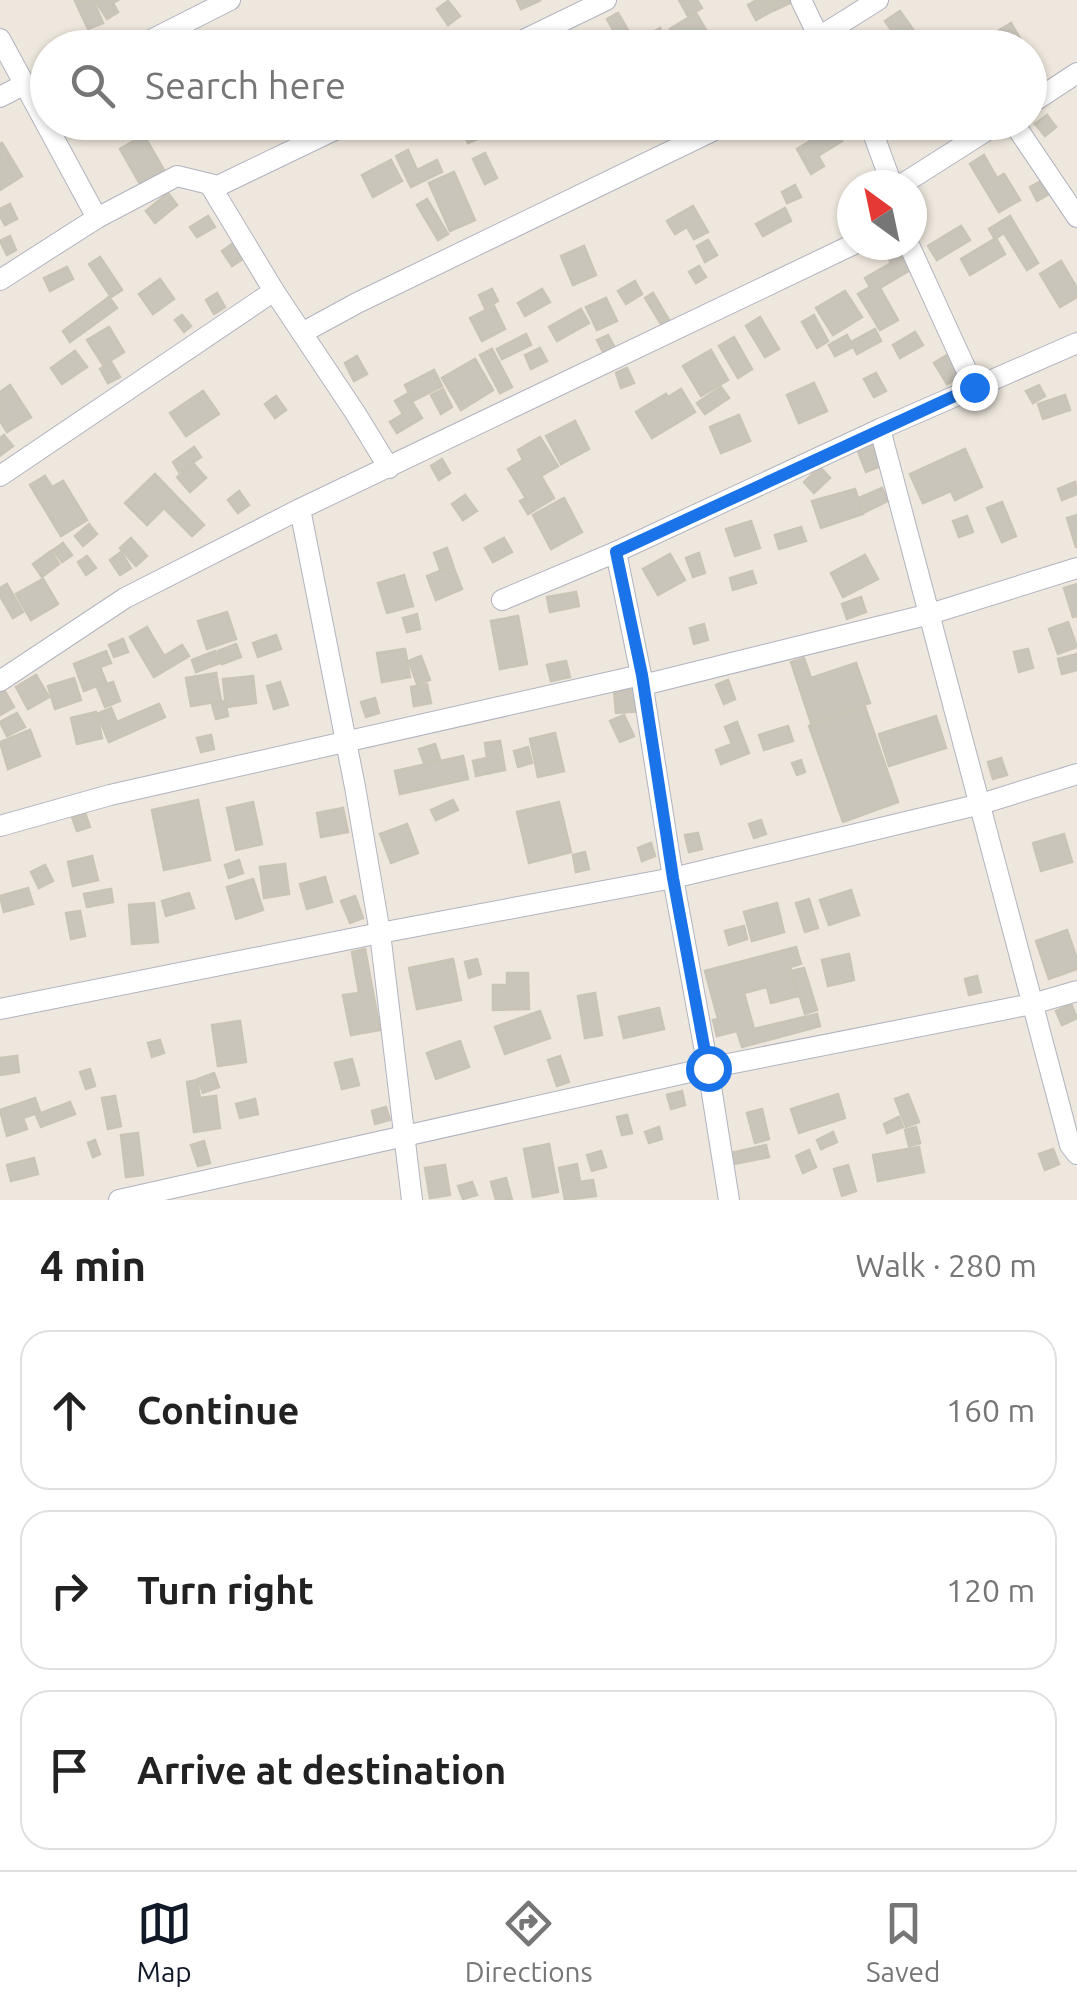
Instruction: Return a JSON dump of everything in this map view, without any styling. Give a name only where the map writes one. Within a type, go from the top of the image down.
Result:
[{"type":"street","points":[[171,30],[230,0]]},
{"type":"street","points":[[544,30],[606,0]]},
{"type":"street","points":[[800,0],[816,30]]},
{"type":"street","points":[[838,30],[878,0]]},
{"type":"street","points":[[0,39],[30,84]]},
{"type":"street","points":[[1047,93],[1077,74]]},
{"type":"street","points":[[0,98],[30,92]]},
{"type":"street","points":[[59,140],[97,218]]},
{"type":"street","points":[[0,280],[97,218],[177,176],[218,186],[313,140]]},
{"type":"street","points":[[302,333],[694,140]]},
{"type":"street","points":[[876,140],[887,170]]},
{"type":"street","points":[[925,170],[972,140]]},
{"type":"street","points":[[1025,140],[1077,217]]},
{"type":"street","points":[[210,185],[390,468]]},
{"type":"street","points":[[0,681],[125,598],[300,509],[837,252]]},
{"type":"street","points":[[916,260],[974,387]]},
{"type":"street","points":[[0,476],[274,291]]},
{"type":"street","points":[[502,600],[1077,343]]},
{"type":"street","points":[[880,428],[1070,1145],[1077,1154]]},
{"type":"street","points":[[300,509],[380,932],[412,1200]]},
{"type":"street","points":[[616,552],[642,680],[729,1200]]},
{"type":"street","points":[[0,826],[110,795],[930,614],[1077,568]]},
{"type":"street","points":[[0,1009],[673,878],[981,804],[1077,774]]},
{"type":"street","points":[[119,1200],[708,1068],[1032,1004],[1077,990]]},
{"type":"building","points":[[93,0],[103,23],[88,29],[75,1]]},
{"type":"building","points":[[95,0],[118,0],[113,3],[118,12],[107,19]]},
{"type":"building","points":[[517,0],[541,0],[521,9]]},
{"type":"building","points":[[679,0],[697,0],[702,8],[688,16]]},
{"type":"building","points":[[768,0],[774,10],[756,20],[748,5]]},
{"type":"building","points":[[771,0],[796,0],[775,10]]},
{"type":"building","points":[[448,1],[460,16],[448,25],[437,9]]},
{"type":"building","points":[[900,11],[913,30],[891,30],[885,21]]},
{"type":"building","points":[[618,13],[628,30],[613,30],[607,19]]},
{"type":"building","points":[[696,13],[706,30],[671,30]]},
{"type":"building","points":[[1047,115],[1056,127],[1047,134]]},
{"type":"building","points":[[135,140],[147,140],[164,170],[140,184],[120,149]]},
{"type":"building","points":[[810,141],[842,141],[818,156],[824,166],[811,174],[797,149]]},
{"type":"building","points":[[0,144],[22,176],[0,190]]},
{"type":"building","points":[[408,150],[417,170],[437,160],[442,172],[411,187],[396,156]]},
{"type":"building","points":[[485,153],[497,178],[485,184],[473,159]]},
{"type":"building","points":[[984,155],[997,178],[1004,174],[1020,200],[999,212],[970,164]]},
{"type":"building","points":[[391,160],[402,181],[373,197],[362,175]]},
{"type":"building","points":[[454,172],[475,220],[450,231],[429,183]]},
{"type":"building","points":[[1045,179],[1052,192],[1037,201],[1030,187]]},
{"type":"building","points":[[795,185],[801,197],[787,203],[782,192]]},
{"type":"building","points":[[168,193],[177,205],[155,223],[146,211]]},
{"type":"building","points":[[427,199],[448,234],[438,240],[417,205]]},
{"type":"building","points":[[10,204],[17,219],[5,225],[0,209]]},
{"type":"building","points":[[693,206],[708,232],[694,239],[687,227],[675,234],[667,221]]},
{"type":"building","points":[[785,208],[791,221],[763,236],[756,224]]},
{"type":"building","points":[[208,216],[215,227],[197,237],[190,227]]},
{"type":"building","points":[[1010,216],[1038,263],[1027,270],[1004,233],[995,239],[989,229]]},
{"type":"building","points":[[961,226],[970,240],[937,260],[928,246]]},
{"type":"building","points":[[10,236],[16,250],[7,255],[0,241]]},
{"type":"building","points":[[996,238],[1005,254],[970,275],[961,259]]},
{"type":"building","points":[[708,240],[717,255],[705,262],[697,246]]},
{"type":"building","points":[[232,244],[243,259],[232,266],[222,251]]},
{"type":"building","points":[[584,246],[596,275],[573,285],[561,256]]},
{"type":"building","points":[[100,257],[122,290],[111,297],[89,264]]},
{"type":"building","points":[[889,260],[904,260],[910,270],[880,288],[898,320],[880,330],[858,294],[870,287],[865,278],[891,263]]},
{"type":"building","points":[[1061,261],[1077,288],[1077,297],[1060,307],[1040,274]]},
{"type":"building","points":[[699,266],[706,277],[696,283],[689,272]]},
{"type":"building","points":[[67,267],[73,279],[50,291],[44,278]]},
{"type":"building","points":[[160,279],[174,299],[153,314],[139,294]]},
{"type":"building","points":[[635,281],[642,294],[626,304],[618,291]]},
{"type":"building","points":[[492,289],[498,301],[485,308],[479,295]]},
{"type":"building","points":[[542,289],[550,302],[525,316],[518,303]]},
{"type":"building","points":[[845,291],[862,317],[833,335],[816,308]]},
{"type":"building","points":[[217,293],[225,307],[214,314],[206,300]]},
{"type":"building","points":[[653,293],[669,320],[661,324],[645,298]]},
{"type":"building","points":[[109,297],[117,308],[70,342],[63,331]]},
{"type":"building","points":[[606,298],[617,321],[597,330],[586,307]]},
{"type":"building","points":[[494,306],[505,329],[482,341],[470,318]]},
{"type":"building","points":[[581,309],[589,323],[557,341],[549,327]]},
{"type":"building","points":[[182,315],[191,326],[184,332],[175,320]]},
{"type":"building","points":[[814,315],[828,341],[817,348],[802,322]]},
{"type":"building","points":[[760,317],[779,349],[765,357],[746,326]]},
{"type":"building","points":[[109,327],[124,352],[103,365],[87,340]]},
{"type":"building","points":[[875,329],[881,341],[857,354],[851,342]]},
{"type":"building","points":[[915,332],[923,345],[900,358],[893,345]]},
{"type":"building","points":[[526,334],[531,345],[502,359],[497,349]]},
{"type":"building","points":[[608,335],[615,348],[604,354],[597,340]]},
{"type":"building","points":[[847,335],[853,347],[835,356],[829,345]]},
{"type":"building","points":[[734,337],[752,369],[738,378],[719,346]]},
{"type":"building","points":[[540,348],[547,361],[531,369],[525,355]]},
{"type":"building","points":[[492,349],[512,387],[500,393],[480,355]]},
{"type":"building","points":[[711,350],[728,380],[701,396],[683,366]]},
{"type":"building","points":[[75,351],[87,367],[62,384],[51,368]]},
{"type":"building","points":[[952,352],[965,374],[947,384],[934,363]]},
{"type":"building","points":[[357,356],[367,374],[354,381],[345,363]]},
{"type":"building","points":[[475,359],[493,390],[461,410],[442,378]]},
{"type":"building","points":[[111,362],[120,377],[108,383],[100,369]]},
{"type":"building","points":[[627,368],[634,383],[621,388],[616,373]]},
{"type":"building","points":[[434,370],[442,386],[413,401],[405,385]]},
{"type":"building","points":[[876,373],[886,391],[874,397],[864,379]]},
{"type":"building","points":[[814,383],[827,411],[799,423],[787,395]]},
{"type":"building","points":[[10,385],[31,417],[7,432],[0,421],[0,392]]},
{"type":"building","points":[[1039,385],[1045,396],[1033,403],[1026,391]]},
{"type":"building","points":[[721,387],[729,398],[705,414],[697,403]]},
{"type":"building","points":[[443,389],[452,407],[441,414],[431,395]]},
{"type":"building","points":[[681,389],[695,412],[652,438],[636,412]]},
{"type":"building","points":[[203,391],[219,414],[186,436],[170,413]]},
{"type":"building","points":[[407,394],[422,418],[397,433],[390,422],[403,414],[395,401]]},
{"type":"building","points":[[1065,395],[1070,410],[1043,419],[1038,404]]},
{"type":"building","points":[[276,396],[286,410],[275,418],[265,404]]},
{"type":"building","points":[[739,415],[750,441],[721,453],[710,427]]},
{"type":"building","points":[[575,421],[589,449],[561,464],[546,436]]},
{"type":"building","points":[[4,435],[13,446],[1,455],[0,438]]},
{"type":"building","points":[[540,437],[558,466],[541,476],[554,498],[528,514],[520,501],[526,498],[508,469],[523,460],[518,450]]},
{"type":"building","points":[[879,440],[889,463],[866,472],[857,449]]},
{"type":"building","points":[[194,447],[201,457],[179,472],[173,462]]},
{"type":"building","points":[[965,449],[982,487],[955,500],[951,491],[923,503],[910,474]]},
{"type":"building","points":[[442,459],[450,473],[439,480],[431,466]]},
{"type":"building","points":[[193,463],[206,478],[190,492],[177,477]]},
{"type":"building","points":[[820,467],[830,478],[814,493],[804,482]]},
{"type":"building","points":[[155,474],[204,525],[192,536],[164,508],[147,525],[125,503]]},
{"type":"building","points":[[45,476],[52,487],[63,481],[87,520],[61,536],[30,485]]},
{"type":"building","points":[[1075,482],[1077,494],[1062,500],[1058,489]]},
{"type":"building","points":[[882,488],[888,501],[865,512],[859,498]]},
{"type":"building","points":[[855,489],[863,514],[821,528],[812,501]]},
{"type":"building","points":[[239,491],[249,505],[238,513],[228,500]]},
{"type":"building","points":[[465,495],[477,511],[463,520],[452,504]]},
{"type":"building","points":[[564,498],[582,532],[551,549],[533,515]]},
{"type":"building","points":[[1002,502],[1016,536],[1002,542],[987,508]]},
{"type":"building","points":[[1077,515],[1077,547],[1076,547],[1067,518]]},
{"type":"building","points":[[967,516],[973,532],[959,537],[953,521]]},
{"type":"building","points":[[751,521],[760,548],[735,556],[726,529]]},
{"type":"building","points":[[89,524],[97,534],[83,546],[75,536]]},
{"type":"building","points":[[801,527],[806,541],[779,549],[775,535]]},
{"type":"building","points":[[131,538],[147,556],[136,566],[120,548]]},
{"type":"building","points":[[504,538],[512,552],[493,562],[485,548]]},
{"type":"building","points":[[63,543],[72,555],[62,562],[53,550]]},
{"type":"building","points":[[447,548],[453,565],[440,569],[434,553]]},
{"type":"building","points":[[51,551],[59,564],[42,577],[33,564]]},
{"type":"building","points":[[121,552],[131,568],[120,575],[110,560]]},
{"type":"building","points":[[699,553],[705,573],[693,577],[686,558]]},
{"type":"building","points":[[670,554],[685,580],[658,595],[643,569]]},
{"type":"building","points":[[865,555],[878,579],[843,597],[831,573]]},
{"type":"building","points":[[87,556],[96,568],[86,575],[78,562]]},
{"type":"building","points":[[453,566],[462,589],[436,600],[427,576]]},
{"type":"building","points":[[752,571],[756,583],[733,590],[730,578]]},
{"type":"building","points":[[404,575],[413,606],[387,613],[378,583]]},
{"type":"building","points":[[43,579],[58,604],[31,620],[16,594]]},
{"type":"building","points":[[7,584],[23,612],[13,618],[0,596],[0,588]]},
{"type":"building","points":[[1077,584],[1077,616],[1073,617],[1064,588]]},
{"type":"building","points":[[576,592],[579,606],[550,612],[547,597]]},
{"type":"building","points":[[861,597],[866,612],[847,619],[842,604]]},
{"type":"building","points":[[227,612],[236,639],[207,649],[198,621]]},
{"type":"building","points":[[417,614],[420,629],[407,632],[403,618]]},
{"type":"building","points":[[518,616],[527,664],[500,669],[491,621]]},
{"type":"building","points":[[1068,622],[1077,647],[1058,654],[1049,629]]},
{"type":"building","points":[[704,624],[708,640],[694,644],[690,628]]},
{"type":"building","points":[[147,627],[164,656],[182,645],[189,656],[154,677],[130,637]]},
{"type":"building","points":[[276,635],[281,649],[258,657],[253,643]]},
{"type":"building","points":[[123,639],[128,652],[114,657],[109,645]]},
{"type":"building","points":[[236,644],[241,657],[222,664],[218,651]]},
{"type":"building","points":[[405,649],[410,677],[382,682],[377,653]]},
{"type":"building","points":[[1028,649],[1033,668],[1019,672],[1014,652]]},
{"type":"building","points":[[106,651],[111,663],[100,667],[106,682],[84,691],[74,664]]},
{"type":"building","points":[[215,651],[220,663],[196,672],[192,660]]},
{"type":"building","points":[[1077,654],[1077,670],[1062,674],[1058,659]]},
{"type":"building","points":[[421,656],[430,680],[417,684],[409,661]]},
{"type":"building","points":[[804,658],[811,678],[856,663],[870,703],[811,723],[791,662]]},
{"type":"building","points":[[566,661],[570,677],[551,681],[547,665]]},
{"type":"building","points":[[216,673],[221,701],[191,706],[186,678]]},
{"type":"building","points":[[36,675],[49,697],[28,709],[16,687]]},
{"type":"building","points":[[253,676],[256,703],[226,707],[223,679]]},
{"type":"building","points":[[74,678],[81,700],[55,709],[48,686]]},
{"type":"building","points":[[728,680],[735,699],[724,704],[716,685]]},
{"type":"building","points":[[113,682],[120,701],[105,707],[97,687]]},
{"type":"building","points":[[280,682],[288,705],[274,709],[267,686]]},
{"type":"building","points":[[427,684],[431,703],[414,706],[411,687]]},
{"type":"building","points":[[0,687],[14,707],[0,715]]},
{"type":"building","points":[[638,689],[640,711],[616,713],[614,691]]},
{"type":"building","points":[[375,698],[379,713],[366,717],[361,702]]},
{"type":"building","points":[[225,701],[228,716],[216,719],[212,704]]},
{"type":"building","points":[[159,704],[165,717],[109,742],[97,714],[111,708],[117,722]]},
{"type":"building","points":[[865,707],[898,802],[843,822],[809,726]]},
{"type":"building","points":[[96,712],[102,738],[77,744],[71,718]]},
{"type":"building","points":[[17,713],[25,727],[7,736],[0,722]]},
{"type":"building","points":[[624,715],[634,736],[620,742],[610,721]]},
{"type":"building","points":[[936,716],[946,748],[889,766],[879,734]]},
{"type":"building","points":[[737,722],[749,753],[721,764],[716,750],[732,744],[725,727]]},
{"type":"building","points":[[788,726],[793,741],[764,750],[759,735]]},
{"type":"building","points":[[30,730],[40,756],[8,769],[0,742]]},
{"type":"building","points":[[555,733],[564,771],[538,777],[530,739]]},
{"type":"building","points":[[211,735],[214,749],[201,752],[197,738]]},
{"type":"building","points":[[500,741],[505,770],[476,776],[473,761],[487,758],[485,743]]},
{"type":"building","points":[[435,744],[440,759],[424,763],[419,749]]},
{"type":"building","points":[[528,747],[532,763],[518,767],[514,751]]},
{"type":"building","points":[[463,756],[468,779],[400,794],[395,771]]},
{"type":"building","points":[[1001,758],[1007,775],[993,779],[988,762]]},
{"type":"building","points":[[801,760],[805,772],[797,775],[792,763]]},
{"type":"building","points":[[198,800],[210,860],[164,870],[152,810]]},
{"type":"building","points":[[453,800],[458,810],[436,820],[431,810]]},
{"type":"building","points":[[253,802],[262,844],[236,850],[227,808]]},
{"type":"building","points":[[559,802],[571,852],[529,863],[517,812]]},
{"type":"building","points":[[343,808],[348,832],[321,837],[317,813]]},
{"type":"building","points":[[85,813],[90,827],[77,831],[72,817]]},
{"type":"building","points":[[761,820],[766,834],[754,838],[749,824]]},
{"type":"building","points":[[407,824],[418,853],[391,863],[380,834]]},
{"type":"building","points":[[698,833],[702,849],[689,852],[685,835]]},
{"type":"building","points":[[1064,834],[1072,862],[1041,871],[1033,843]]},
{"type":"building","points":[[651,843],[655,856],[642,861],[638,848]]},
{"type":"building","points":[[585,852],[589,869],[576,872],[573,855]]},
{"type":"building","points":[[92,856],[98,880],[73,886],[68,862]]},
{"type":"building","points":[[239,860],[243,873],[229,878],[225,865]]},
{"type":"building","points":[[285,864],[289,894],[264,898],[260,867]]},
{"type":"building","points":[[45,865],[53,881],[39,888],[31,872]]},
{"type":"building","points":[[325,877],[332,902],[307,909],[300,884]]},
{"type":"building","points":[[253,879],[263,910],[236,919],[227,887]]},
{"type":"building","points":[[28,888],[33,904],[4,912],[0,896]]},
{"type":"building","points":[[111,889],[113,902],[87,907],[84,894]]},
{"type":"building","points":[[851,890],[859,915],[829,925],[820,900]]},
{"type":"building","points":[[189,893],[194,908],[166,916],[162,901]]},
{"type":"building","points":[[355,896],[363,918],[350,923],[341,901]]},
{"type":"building","points":[[809,899],[818,928],[805,932],[796,903]]},
{"type":"building","points":[[154,903],[158,942],[132,944],[129,905]]},
{"type":"building","points":[[777,903],[784,932],[752,941],[744,912]]},
{"type":"building","points":[[80,911],[85,936],[71,939],[66,913]]},
{"type":"building","points":[[744,926],[747,939],[729,945],[725,931]]},
{"type":"building","points":[[1067,930],[1077,969],[1049,979],[1036,941]]},
{"type":"building","points":[[796,947],[801,964],[790,967],[798,996],[771,1003],[767,987],[744,993],[754,1029],[817,1014],[820,1026],[742,1047],[737,1031],[717,1036],[713,1020],[718,1019],[705,971]]},
{"type":"building","points":[[365,949],[380,1030],[351,1035],[343,995],[359,993],[352,952]]},
{"type":"building","points":[[849,954],[854,980],[828,986],[822,960]]},
{"type":"building","points":[[453,959],[461,1000],[417,1009],[409,968]]},
{"type":"building","points":[[477,959],[481,974],[469,978],[465,962]]},
{"type":"building","points":[[804,968],[817,1010],[805,1014],[792,971]]},
{"type":"building","points":[[507,973],[528,973],[529,1009],[493,1010],[493,985],[507,985]]},
{"type":"building","points":[[977,976],[981,992],[969,995],[965,979]]},
{"type":"building","points":[[595,993],[602,1035],[585,1038],[578,996]]},
{"type":"building","points":[[1071,1004],[1077,1018],[1062,1025],[1056,1011]]},
{"type":"building","points":[[659,1008],[664,1029],[624,1038],[619,1017]]},
{"type":"building","points":[[540,1011],[550,1038],[505,1054],[495,1027]]},
{"type":"building","points":[[240,1021],[246,1062],[218,1066],[212,1025]]},
{"type":"building","points":[[160,1040],[164,1053],[152,1057],[148,1043]]},
{"type":"building","points":[[460,1041],[469,1067],[436,1079],[427,1053]]},
{"type":"building","points":[[17,1056],[19,1072],[0,1075],[0,1058]]},
{"type":"building","points":[[560,1056],[569,1082],[557,1086],[548,1060]]},
{"type":"building","points":[[352,1059],[359,1085],[342,1089],[335,1063]]},
{"type":"building","points":[[90,1069],[95,1086],[86,1089],[80,1072]]},
{"type":"building","points":[[214,1073],[219,1087],[203,1093],[198,1079]]},
{"type":"building","points":[[197,1080],[200,1098],[216,1096],[220,1128],[194,1132],[187,1082]]},
{"type":"building","points":[[682,1091],[685,1105],[671,1109],[667,1095]]},
{"type":"building","points":[[838,1094],[845,1118],[799,1133],[791,1109]]},
{"type":"building","points":[[908,1094],[919,1122],[906,1127],[895,1099]]},
{"type":"building","points":[[115,1096],[121,1126],[108,1129],[102,1098]]},
{"type":"building","points":[[35,1098],[40,1112],[23,1118],[27,1129],[7,1136],[0,1110]]},
{"type":"building","points":[[255,1099],[258,1114],[240,1118],[236,1104]]},
{"type":"building","points":[[70,1102],[75,1114],[41,1127],[36,1115]]},
{"type":"building","points":[[386,1107],[390,1120],[375,1124],[372,1111]]},
{"type":"building","points":[[762,1109],[769,1139],[755,1143],[747,1113]]},
{"type":"building","points":[[627,1115],[632,1133],[622,1135],[617,1117]]},
{"type":"building","points":[[899,1117],[903,1127],[887,1133],[884,1124]]},
{"type":"building","points":[[659,1127],[662,1139],[649,1143],[645,1132]]},
{"type":"building","points":[[916,1127],[920,1143],[909,1146],[905,1130]]},
{"type":"building","points":[[833,1132],[837,1142],[821,1149],[817,1140]]},
{"type":"building","points":[[138,1133],[143,1175],[126,1177],[121,1135]]},
{"type":"building","points":[[95,1140],[100,1154],[93,1157],[88,1143]]},
{"type":"building","points":[[204,1141],[210,1163],[198,1166],[191,1145]]},
{"type":"building","points":[[549,1144],[558,1192],[533,1197],[524,1149]]},
{"type":"building","points":[[766,1145],[769,1157],[734,1164],[731,1153]]},
{"type":"building","points":[[919,1147],[924,1172],[878,1181],[873,1155]]},
{"type":"building","points":[[1053,1149],[1059,1164],[1045,1170],[1039,1154]]},
{"type":"building","points":[[809,1150],[816,1167],[803,1173],[796,1156]]},
{"type":"building","points":[[601,1151],[606,1167],[592,1171],[587,1155]]},
{"type":"building","points":[[34,1158],[38,1174],[11,1181],[7,1165]]},
{"type":"building","points":[[577,1164],[580,1182],[593,1180],[596,1196],[565,1200],[559,1168]]},
{"type":"building","points":[[445,1165],[450,1195],[430,1198],[425,1168]]},
{"type":"building","points":[[848,1165],[856,1191],[842,1196],[834,1169]]},
{"type":"building","points":[[506,1178],[512,1200],[496,1200],[491,1182]]},
{"type":"building","points":[[472,1182],[477,1195],[463,1199],[458,1186]]},
{"type":"route","points":[[708,1068],[673,878],[642,675],[616,552],[974,387]]}]
